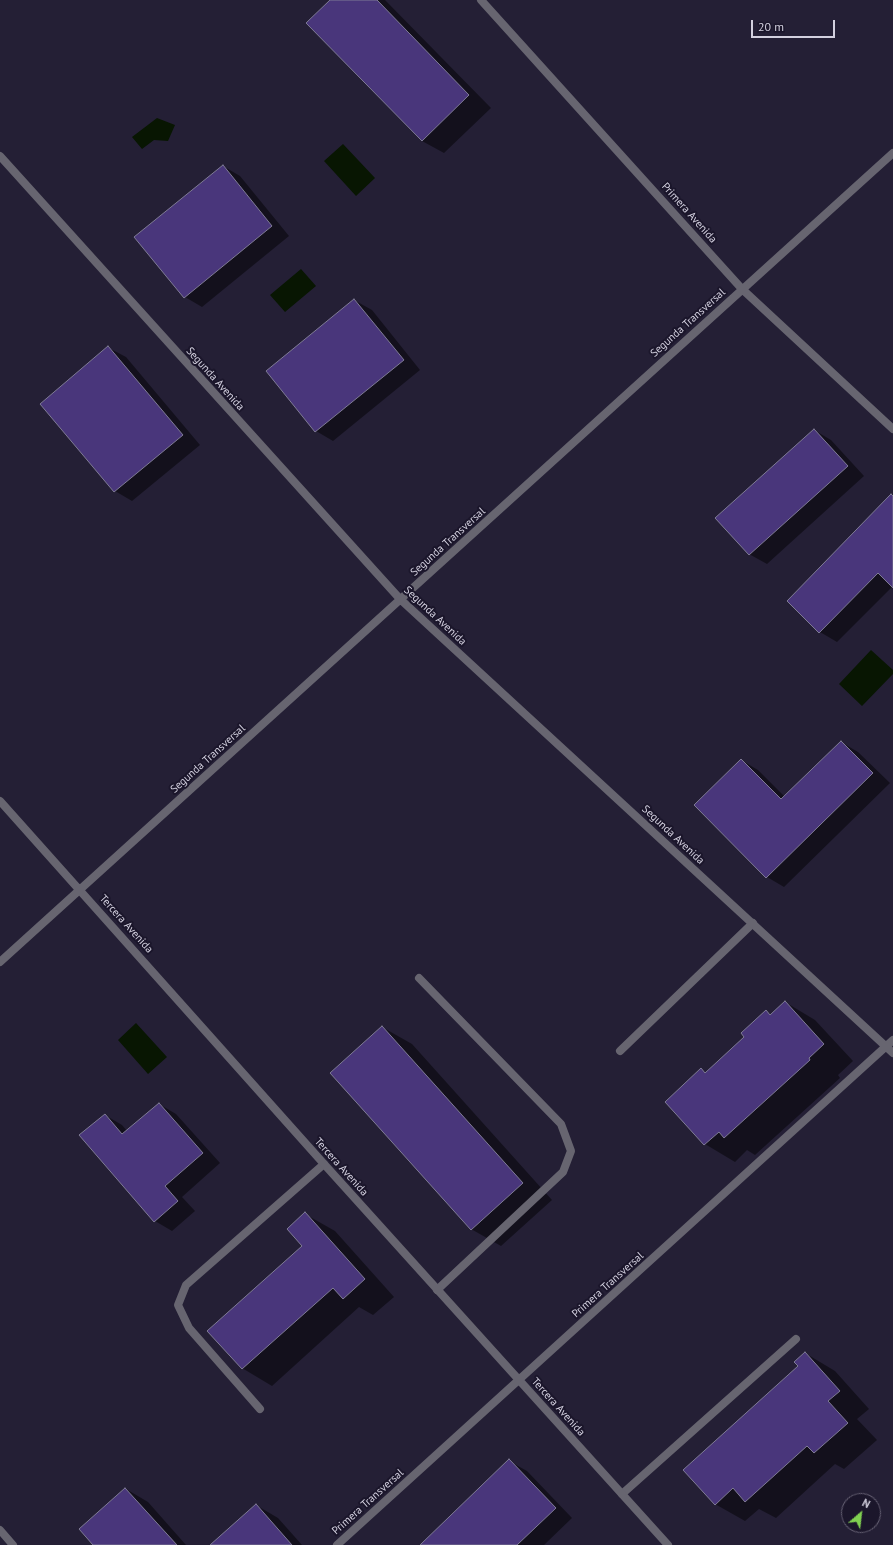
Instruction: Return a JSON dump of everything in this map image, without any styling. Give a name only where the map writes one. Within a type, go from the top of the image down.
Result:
[{"type":"street","name":"Primera Avenida","points":[[481,0],[742,289],[893,429]]},
{"type":"street","name":"Segunda Transversal","points":[[0,962],[893,153]]},
{"type":"street","name":"Segunda Avenida","points":[[0,156],[400,600],[893,1053]]},
{"type":"street","name":"Tercera Avenida","points":[[0,801],[518,1381],[668,1545]]},
{"type":"street","points":[[620,1051],[753,924]]},
{"type":"street","points":[[419,978],[561,1124],[572,1151],[563,1172],[437,1290]]},
{"type":"street","name":"Primera Transversal","points":[[337,1545],[893,1040]]},
{"type":"street","points":[[260,1409],[189,1328],[178,1305],[186,1285],[324,1164]]},
{"type":"street","points":[[622,1494],[796,1339]]},
{"type":"street","points":[[0,1530],[13,1545]]},
{"type":"shaded area","points":[[157,118],[175,125],[168,141],[154,140],[142,149],[132,137]]},
{"type":"shaded area","points":[[343,144],[375,178],[356,196],[324,161]]},
{"type":"shaded area","points":[[301,269],[316,286],[285,312],[270,295]]},
{"type":"shaded area","points":[[871,650],[893,670],[893,674],[862,706],[839,684]]},
{"type":"shaded area","points":[[136,1023],[167,1057],[148,1074],[118,1040]]},
{"type":"building","points":[[330,0],[377,0],[469,95],[422,141],[306,23]]},
{"type":"building","points":[[223,165],[272,226],[184,298],[134,237]]},
{"type":"building","points":[[354,299],[404,360],[315,432],[266,371]]},
{"type":"building","points":[[108,346],[183,435],[114,492],[40,404]]},
{"type":"building","points":[[814,429],[848,466],[749,555],[715,518]]},
{"type":"building","points":[[891,494],[893,496],[893,588],[878,573],[819,633],[787,601]]},
{"type":"building","points":[[841,741],[873,773],[766,878],[694,805],[741,759],[781,799]]},
{"type":"building","points":[[785,1001],[824,1044],[809,1058],[810,1060],[724,1138],[719,1132],[704,1145],[665,1102],[701,1068],[705,1073],[744,1037],[741,1033],[766,1010],[770,1015]]},
{"type":"building","points":[[382,1026],[523,1183],[471,1230],[330,1073]]},
{"type":"building","points":[[159,1103],[203,1153],[165,1186],[178,1201],[154,1222],[79,1135],[105,1114],[122,1134]]},
{"type":"building","points":[[305,1212],[365,1279],[343,1299],[333,1288],[242,1369],[207,1331],[302,1246],[287,1229]]},
{"type":"building","points":[[805,1352],[840,1391],[828,1401],[848,1423],[814,1453],[807,1446],[745,1502],[733,1488],[715,1505],[683,1470],[798,1366],[794,1362]]},
{"type":"building","points":[[509,1459],[556,1508],[517,1545],[420,1545]]},
{"type":"building","points":[[125,1488],[177,1545],[93,1545],[79,1529]]},
{"type":"building","points":[[256,1504],[292,1545],[210,1545]]}]
